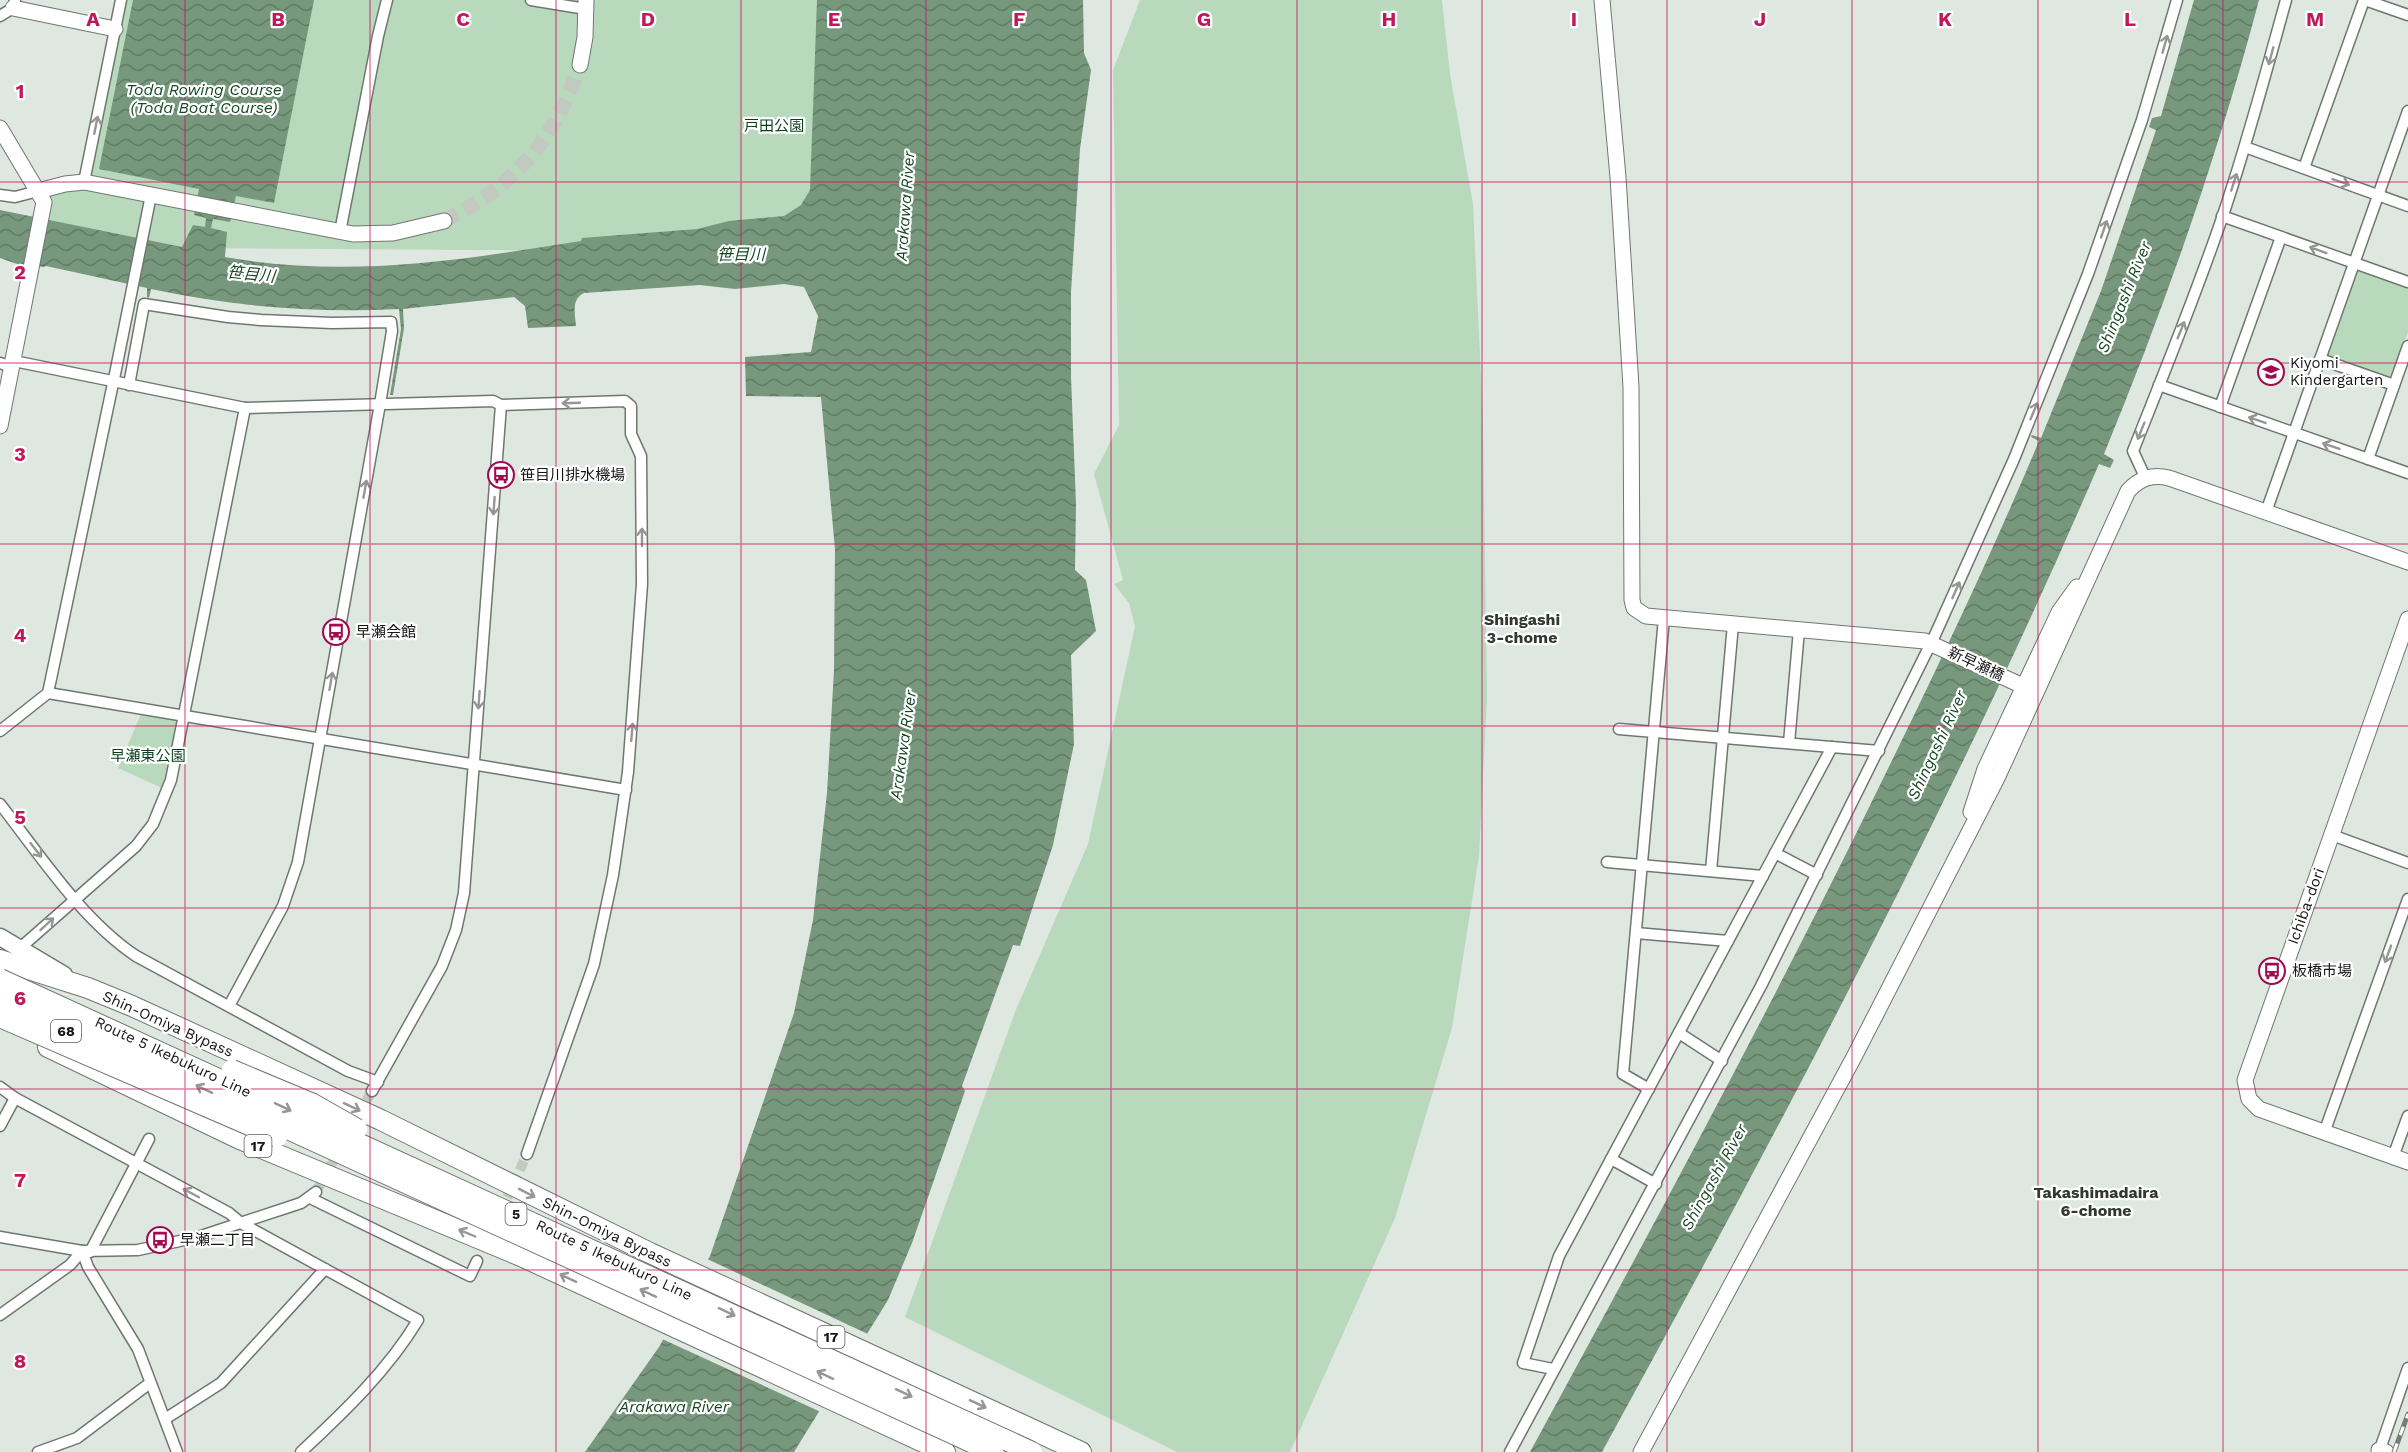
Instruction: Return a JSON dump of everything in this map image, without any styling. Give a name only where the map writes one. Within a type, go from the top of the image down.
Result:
[{"type":"highway","name":"Shin-Omiya Bypass","points":[[0,960],[88,988],[132,1006],[381,1120],[583,1220],[1081,1452]]},
{"type":"highway","points":[[0,972],[313,1104],[489,1211]]},
{"type":"highway","name":"Route 5 Ikebukuro Line","points":[[0,979],[993,1452]]},
{"type":"highway","name":"Route 5 Ikebukuro Line","points":[[0,997],[1032,1452]]},
{"type":"highway","points":[[0,1017],[297,1146],[489,1211]]},
{"type":"highway","name":"17","points":[[0,1024],[250,1143],[521,1256],[945,1452]]},
{"type":"main road","points":[[0,937],[88,988]]},
{"type":"main road","name":"68","points":[[0,960],[39,1007],[142,1093]]},
{"type":"street","points":[[84,182],[121,0]]},
{"type":"street","points":[[340,232],[387,0]]},
{"type":"street","points":[[531,0],[586,4],[580,65]]},
{"type":"street","name":"新早瀬橋","points":[[1602,0],[1618,188],[1631,387],[1632,603],[1636,611],[1641,615],[1664,618],[1932,643],[2022,685]]},
{"type":"street","points":[[1510,1452],[1722,1061],[1932,643],[2014,459],[2073,315],[2142,120],[2177,0]]},
{"type":"street","points":[[2145,477],[2133,451],[2222,216],[2245,147],[2286,0]]},
{"type":"street","points":[[2304,168],[2364,0],[2408,15]]},
{"type":"street","points":[[9,8],[116,29]]},
{"type":"street","points":[[2266,512],[2408,111]]},
{"type":"street","points":[[0,128],[44,202],[44,212],[23,308],[7,362],[0,426]]},
{"type":"street","points":[[2245,147],[2408,206]]},
{"type":"street","points":[[0,195],[15,196],[65,184],[84,182],[340,232],[393,233],[444,221]]},
{"type":"street","points":[[0,731],[48,693],[151,195]]},
{"type":"street","points":[[2222,216],[2408,282]]},
{"type":"street","points":[[2220,406],[2281,237]]},
{"type":"street","points":[[129,385],[144,304],[250,319],[332,323],[391,322],[392,331],[380,404],[298,862],[282,906],[229,1006]]},
{"type":"street","points":[[2368,459],[2408,346]]},
{"type":"street","points":[[2320,359],[2394,385]]},
{"type":"street","points":[[7,362],[245,408],[493,401],[501,405],[625,401],[631,406],[631,434],[641,456],[642,584],[626,790],[594,964],[527,1154]]},
{"type":"street","points":[[2159,385],[2408,472]]},
{"type":"street","points":[[0,804],[92,919],[118,944],[375,1086],[442,966],[456,930],[464,893],[501,405]]},
{"type":"street","points":[[19,950],[136,846],[153,824],[171,780],[245,408]]},
{"type":"street","points":[[1641,1452],[1854,1057],[1998,776],[2124,497],[2133,485],[2145,477],[2169,478],[2408,562]]},
{"type":"street","points":[[1959,852],[1985,769],[2022,685],[2059,612],[2100,553]]},
{"type":"street","points":[[1649,1089],[1623,1074],[1664,618]]},
{"type":"street","name":"Ichiba-dori","points":[[2408,620],[2245,1080],[2249,1099],[2259,1108],[2408,1162]]},
{"type":"street","points":[[1711,871],[1733,624]]},
{"type":"street","points":[[1789,743],[1799,630]]},
{"type":"street","points":[[48,693],[626,790]]},
{"type":"street","points":[[1619,729],[1879,752]]},
{"type":"street","points":[[1553,1369],[1523,1363],[1559,1256],[1832,747]]},
{"type":"street","points":[[2332,835],[2408,863]]},
{"type":"street","points":[[1775,854],[1817,875]]},
{"type":"street","points":[[1607,862],[1763,876]]},
{"type":"street","points":[[2325,1133],[2408,899]]},
{"type":"street","points":[[1636,933],[1728,941]]},
{"type":"street","points":[[1679,1033],[1722,1061]]},
{"type":"street","points":[[0,1087],[15,1098],[229,1213],[241,1223],[418,1320],[406,1339],[346,1410],[301,1452]]},
{"type":"street","points":[[0,1126],[15,1098]]},
{"type":"street","points":[[2393,1157],[2408,1116]]},
{"type":"street","points":[[0,1315],[86,1251],[149,1139]]},
{"type":"street","points":[[1611,1159],[1656,1184]]},
{"type":"street","points":[[0,1237],[86,1251],[123,1252],[162,1247],[301,1203],[313,1195],[470,1276],[477,1261]]},
{"type":"street","points":[[86,1251],[88,1267],[138,1349],[177,1452]]},
{"type":"street","points":[[165,1419],[221,1383],[325,1269]]},
{"type":"street","points":[[2381,1451],[2408,1368]]},
{"type":"street","points":[[39,1452],[77,1438],[150,1383]]},
{"type":"green space","name":"戸田公園","points":[[124,0],[918,0],[899,253],[182,248],[36,242],[38,191],[85,182]]},
{"type":"green space","points":[[1140,0],[1442,0],[1450,74],[1473,204],[1483,420],[1487,698],[1479,856],[1452,1028],[1395,1218],[1290,1452],[1177,1452],[905,1317],[1015,1012],[1088,844],[1135,626],[1129,603],[1114,584],[1123,580],[1094,474],[1119,425],[1113,70]]},
{"type":"green space","points":[[2361,270],[2408,287],[2408,332],[2392,376],[2386,379],[2330,359],[2327,353],[2356,273]]},
{"type":"green space","name":"早瀬東公園","points":[[141,714],[178,721],[162,788],[118,768]]},
{"type":"water","points":[[133,0],[314,0],[274,203],[236,196],[230,222],[213,219],[211,228],[227,232],[225,257],[270,263],[360,267],[492,255],[581,241],[582,238],[697,229],[729,221],[784,216],[801,205],[810,190],[817,0],[1083,0],[1084,53],[1091,70],[1080,149],[1071,292],[1071,377],[1076,504],[1075,570],[1086,580],[1096,631],[1071,655],[1074,744],[1053,845],[1020,946],[1013,945],[962,1086],[965,1091],[912,1243],[888,1300],[794,1452],[585,1452],[659,1347],[710,1256],[794,1013],[813,920],[827,793],[834,670],[835,549],[821,397],[746,396],[745,357],[811,352],[818,316],[804,287],[784,284],[735,289],[700,285],[584,293],[575,303],[576,326],[528,328],[525,306],[514,297],[403,309],[404,328],[393,395],[390,395],[401,329],[399,309],[336,310],[275,307],[213,300],[151,289],[149,298],[147,288],[46,266],[17,264],[0,258],[0,210],[182,247],[193,225],[205,227],[206,218],[194,215],[199,189],[99,169]]},
{"type":"water","name":"Shingashi River","points":[[2194,0],[2259,0],[2226,116],[2189,230],[2104,454],[2114,460],[2110,468],[2099,464],[1985,716],[1862,964],[1734,1209],[1602,1452],[1530,1452],[1795,955],[1982,572],[2039,441],[2031,437],[2032,435],[2041,438],[2101,291],[2156,130],[2149,127],[2152,118],[2161,116]]},
{"type":"pier","points":[[705,1258],[870,1335],[823,1413],[660,1338]]},
{"type":"tunnel","points":[[444,221],[492,192],[529,158],[558,116],[580,65]]},
{"type":"tunnel","points":[[359,1114],[372,1091]]},
{"type":"tunnel","points":[[316,1192],[340,1149]]},
{"type":"tunnel","points":[[501,1211],[527,1154]]},
{"type":"railway","points":[[2394,1452],[2408,1414]]},
{"type":"place","name":"Kiyomi Kindergarten","points":[[2271,372]]},
{"type":"place","name":"笹目川排水機場","points":[[501,475]]},
{"type":"place","name":"早瀬会館","points":[[336,632]]},
{"type":"place","name":"板橋市場","points":[[2272,971]]},
{"type":"place","name":"早瀬二丁目","points":[[160,1240]]},
{"type":"district","name":"Shingashi 3-chome","points":[[1522,628]]},
{"type":"district","name":"Takashimadaira 6-chome","points":[[2096,1201]]},
{"type":"water label","name":"Toda Rowing Course (Toda Boat Course)","points":[[204,98]]},
{"type":"water label","name":"Arakawa River","points":[[905,206]]},
{"type":"water label","name":"笹目川","points":[[741,254]]},
{"type":"water label","name":"笹目川","points":[[251,274]]},
{"type":"water label","name":"Arakawa River","points":[[903,745]]},
{"type":"water label","name":"Arakawa River","points":[[674,1406]]}]
